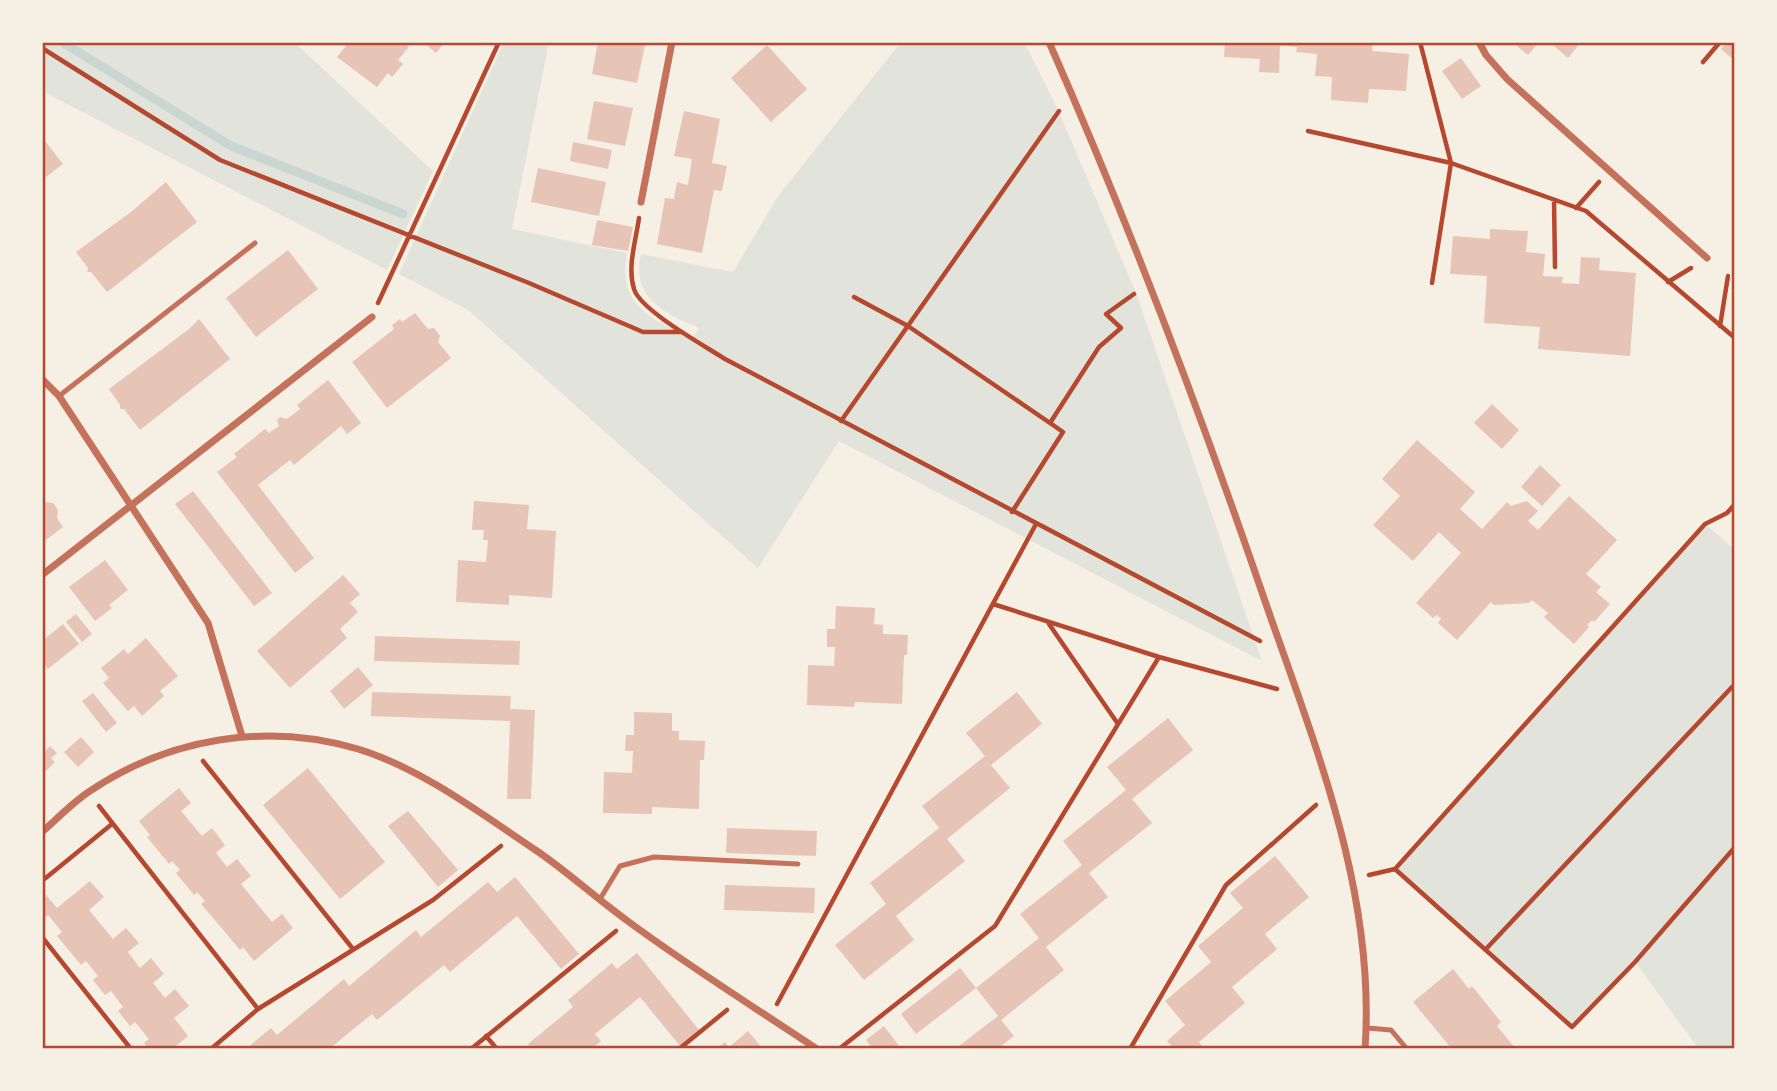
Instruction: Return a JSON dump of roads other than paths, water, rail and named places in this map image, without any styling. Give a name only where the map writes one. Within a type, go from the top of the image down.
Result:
[{"type":"street","points":[[642,202],[673,42]]},
{"type":"street","points":[[1049,42],[1149,281],[1234,510],[1343,834],[1362,933],[1367,988],[1365,1049]]},
{"type":"street","points":[[1479,42],[1486,55],[1507,79],[1707,258]]},
{"type":"street","points":[[42,575],[372,317]]},
{"type":"street","points":[[42,379],[59,396],[208,623],[242,736]]},
{"type":"street","points":[[42,832],[89,792],[159,755],[190,745],[242,736],[278,737],[359,749],[399,766],[451,794],[537,851],[628,922],[817,1049]]},
{"type":"lane","points":[[59,396],[255,243]]},
{"type":"lane","points":[[600,899],[620,866],[653,857],[798,864]]},
{"type":"lane","points":[[1367,1028],[1391,1030],[1407,1049]]},
{"type":"waterway","points":[[62,42],[231,146],[403,214]]}]
